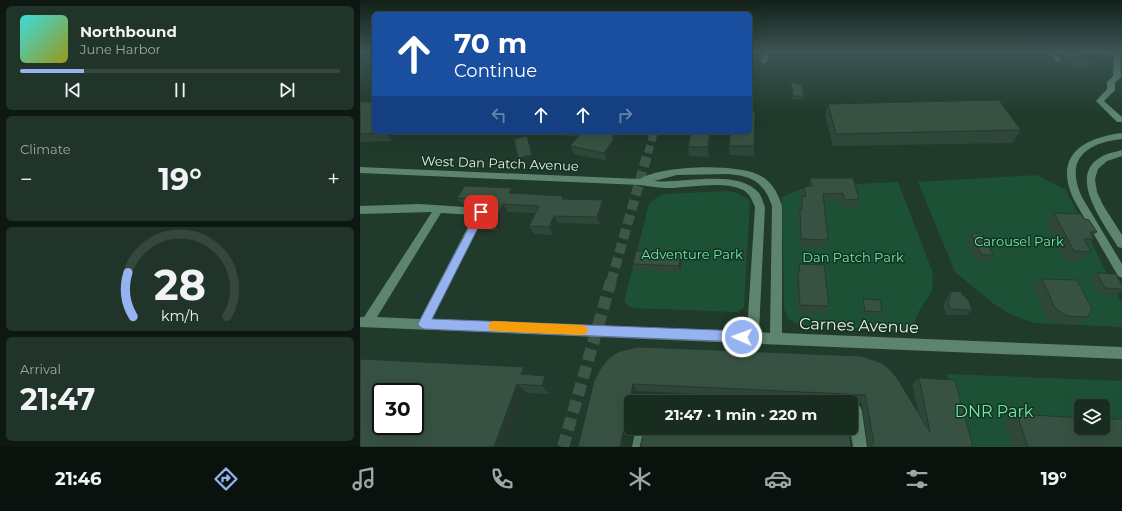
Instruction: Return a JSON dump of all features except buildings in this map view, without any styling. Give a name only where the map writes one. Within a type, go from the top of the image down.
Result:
[{"type":"street","points":[[1117,73],[1117,77],[1111,82],[1111,90],[1100,101],[1120,120]]},
{"type":"street","points":[[1122,136],[1101,139],[1080,150],[1074,157],[1071,175],[1077,196],[1122,273]]},
{"type":"street","points":[[1101,139],[1120,153]]},
{"type":"street","points":[[1120,153],[1098,163],[1090,178],[1091,189],[1096,202],[1122,244]]},
{"type":"street","name":"West Dan Patch Avenue","points":[[360,170],[640,182],[667,185],[731,182],[746,186],[757,195],[760,207],[753,337]]},
{"type":"street","name":"West Dan Patch Avenue","points":[[640,182],[668,173],[723,170],[742,172],[758,178],[772,191],[777,206],[776,338]]},
{"type":"street","points":[[360,210],[419,208],[481,212],[424,324]]},
{"type":"street","points":[[364,322],[439,209]]},
{"type":"street","name":"Carnes Avenue","points":[[364,322],[1122,353]]},
{"type":"street","points":[[858,433],[860,447]]},
{"type":"street","points":[[639,447],[642,435]]},
{"type":"green space","name":"Carousel Park","points":[[1037,175],[1066,190],[1122,304],[1122,327],[1035,323],[1010,314],[994,304],[955,272],[918,182]]},
{"type":"green space","name":"Dan Patch Park","points":[[898,182],[933,273],[932,291],[919,311],[911,331],[800,325],[789,319],[784,309],[782,197],[808,186]]},
{"type":"green space","name":"Adventure Park","points":[[727,191],[737,193],[750,200],[744,307],[737,312],[632,308],[624,302],[649,204],[664,194]]},
{"type":"green space","name":"DNR Park","points":[[947,374],[1122,381],[1122,447],[967,447]]},
{"type":"tunnel","points":[[648,153],[653,134]]},
{"type":"tunnel","points":[[611,282],[648,152]]},
{"type":"tunnel","points":[[563,447],[611,281]]},
{"type":"slow traffic","points":[[493,326],[582,330]]},
{"type":"route","points":[[481,212],[424,324],[742,337]]}]
